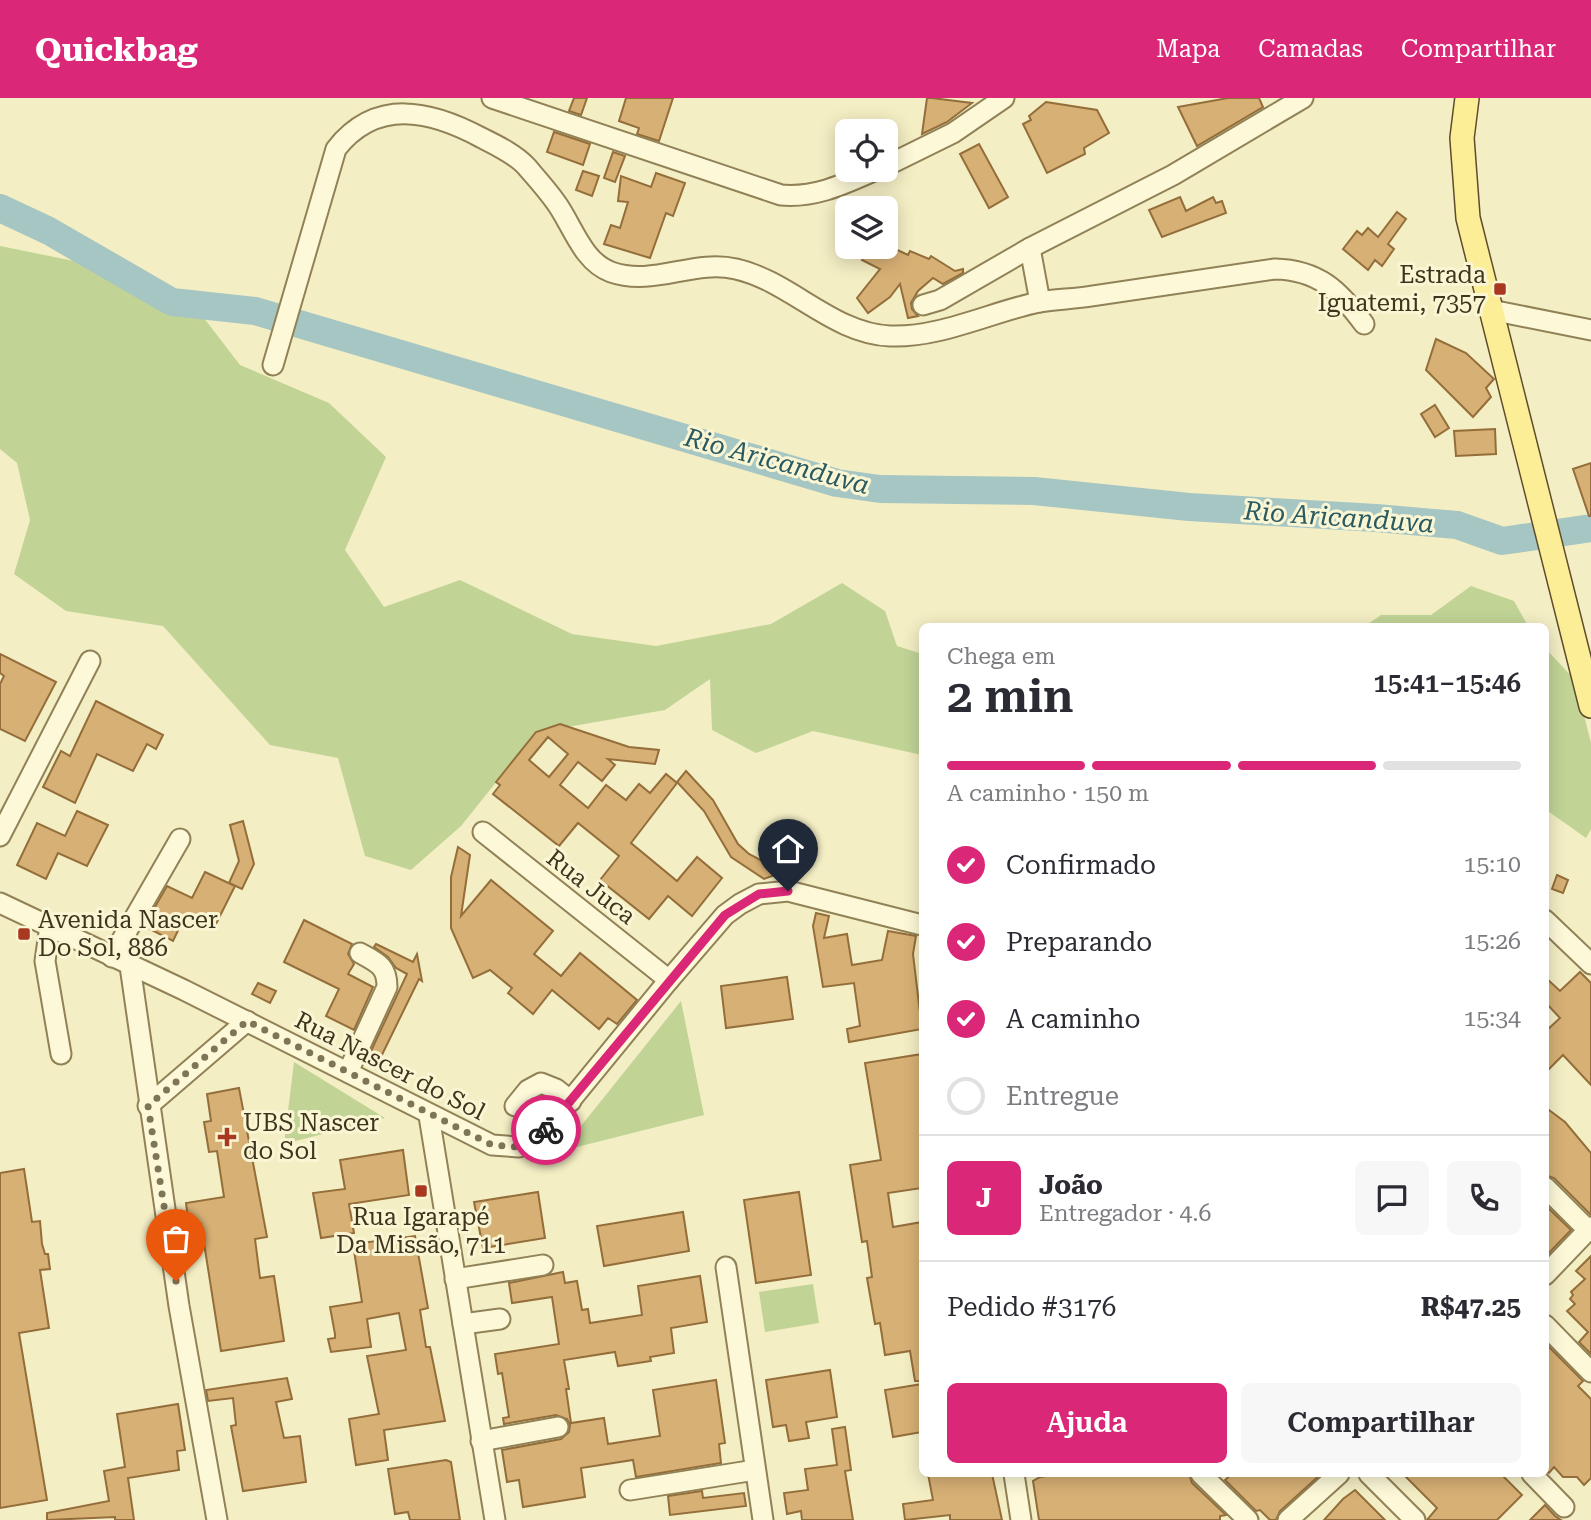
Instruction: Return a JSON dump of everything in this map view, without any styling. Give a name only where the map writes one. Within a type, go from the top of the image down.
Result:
[{"type":"main road","points":[[1467,98],[1462,138],[1468,218],[1591,706]]},
{"type":"street","points":[[492,98],[781,195],[805,196],[824,192],[848,182]]},
{"type":"street","points":[[898,160],[953,133],[1004,98]]},
{"type":"street","points":[[923,305],[940,300],[1030,248],[1173,175],[1303,98]]},
{"type":"street","points":[[273,365],[336,149],[349,132],[367,122],[409,111],[426,114],[469,131],[523,163],[559,206],[586,252],[605,269],[625,276],[656,277],[699,267],[735,268],[786,289],[845,324],[889,337],[937,330],[1040,302],[1275,268],[1300,269],[1329,286],[1346,301],[1364,324]]},
{"type":"street","points":[[1030,248],[1040,302]]},
{"type":"street","points":[[1491,310],[1591,330]]},
{"type":"street","points":[[0,836],[90,661]]},
{"type":"street","name":"Rua Juca","points":[[483,832],[669,980]]},
{"type":"street","points":[[180,839],[121,961],[217,1520]]},
{"type":"street","name":"Rua Nascer do Sol","points":[[0,903],[247,1021],[429,1116],[492,1145],[519,1147],[547,1129],[725,915],[759,894],[788,891],[810,895],[919,924]]},
{"type":"street","points":[[1549,924],[1591,964]]},
{"type":"street","points":[[50,926],[45,961],[61,1054]]},
{"type":"street","points":[[348,1072],[387,987],[387,972],[380,964],[360,953]]},
{"type":"street","points":[[148,1106],[247,1021]]},
{"type":"street","points":[[515,1106],[528,1090],[541,1083],[556,1089],[571,1101]]},
{"type":"street","points":[[429,1116],[495,1520]]},
{"type":"street","points":[[1549,1191],[1590,1228],[1549,1271]]},
{"type":"street","points":[[456,1279],[543,1265]]},
{"type":"street","points":[[726,1267],[763,1520]]},
{"type":"street","points":[[463,1324],[500,1319]]},
{"type":"street","points":[[1549,1329],[1591,1372]]},
{"type":"street","points":[[481,1441],[558,1427]]},
{"type":"street","points":[[630,1490],[755,1470]]},
{"type":"street","points":[[1014,1477],[1021,1520]]},
{"type":"street","points":[[1204,1477],[1248,1520]]},
{"type":"street","points":[[1288,1520],[1336,1477]]},
{"type":"street","points":[[1372,1477],[1415,1520]]},
{"type":"street","points":[[1535,1477],[1564,1507]]},
{"type":"green space","points":[[0,246],[89,264],[197,309],[240,365],[329,403],[386,457],[345,550],[384,607],[460,580],[572,634],[656,646],[771,624],[842,583],[885,611],[897,646],[919,653],[919,754],[813,731],[756,753],[712,730],[710,679],[665,710],[556,729],[531,739],[461,826],[411,870],[365,856],[338,758],[270,745],[163,626],[66,611],[14,574],[30,520],[17,463],[0,449]]},
{"type":"green space","points":[[1471,586],[1514,601],[1526,623],[1369,623],[1381,615],[1431,615]]},
{"type":"green space","points":[[1549,652],[1575,680],[1591,743],[1591,829],[1586,838],[1549,812]]},
{"type":"green space","points":[[681,1001],[704,1115],[561,1151]]},
{"type":"green space","points":[[294,1062],[385,1118],[284,1144]]},
{"type":"green space","points":[[813,1284],[819,1323],[765,1332],[759,1292]]},
{"type":"building","points":[[574,98],[587,98],[581,115],[569,111]]},
{"type":"building","points":[[626,98],[673,98],[659,141],[637,134],[639,128],[619,121]]},
{"type":"building","points":[[927,98],[972,103],[947,122],[922,134]]},
{"type":"building","points":[[1228,98],[1259,98],[1263,107],[1197,146],[1178,107]]},
{"type":"building","points":[[1046,102],[1097,110],[1109,133],[1084,148],[1085,154],[1047,173],[1023,124],[1031,120],[1029,116]]},
{"type":"building","points":[[554,132],[590,144],[583,165],[547,152]]},
{"type":"building","points":[[979,144],[1008,197],[989,208],[960,154]]},
{"type":"building","points":[[613,152],[625,156],[615,182],[604,178]]},
{"type":"building","points":[[583,171],[599,176],[592,196],[576,190]]},
{"type":"building","points":[[656,173],[685,183],[673,216],[666,213],[650,258],[604,244],[611,225],[620,228],[628,202],[618,201],[621,176],[651,187]]},
{"type":"building","points":[[1180,197],[1186,211],[1213,197],[1216,203],[1222,201],[1226,213],[1162,237],[1149,210]]},
{"type":"building","points":[[1397,212],[1406,219],[1388,244],[1394,249],[1382,266],[1375,260],[1368,270],[1343,249],[1357,231],[1362,235],[1368,228],[1378,237]]},
{"type":"building","points":[[898,250],[908,255],[910,251],[929,259],[931,256],[955,271],[963,269],[963,273],[943,284],[933,278],[918,291],[911,303],[918,316],[908,318],[900,284],[890,297],[868,313],[857,298],[880,269],[862,260],[898,259]]},
{"type":"building","points":[[1436,339],[1466,353],[1494,379],[1486,388],[1491,397],[1473,417],[1426,370]]},
{"type":"building","points":[[1435,405],[1449,428],[1435,437],[1421,414]]},
{"type":"building","points":[[1495,429],[1496,454],[1456,456],[1454,431]]},
{"type":"building","points":[[1591,463],[1591,516],[1589,516],[1573,469]]},
{"type":"building","points":[[0,654],[56,682],[25,741],[0,729],[0,684],[4,676],[0,673]]},
{"type":"building","points":[[96,701],[163,735],[156,749],[147,744],[133,771],[97,754],[75,803],[43,787],[61,751],[70,756]]},
{"type":"building","points":[[560,724],[629,747],[659,750],[655,764],[608,759],[615,765],[602,781],[578,762],[560,785],[588,808],[606,785],[626,800],[639,784],[650,793],[666,774],[677,783],[631,843],[677,881],[697,857],[722,878],[692,916],[668,896],[649,919],[600,880],[619,856],[578,823],[559,846],[493,794],[500,785],[496,782],[536,732]],"holes":[[[548,737],[568,754],[549,777],[529,760]]]},
{"type":"building","points":[[686,771],[713,800],[738,844],[749,854],[783,872],[764,879],[731,857],[704,811],[677,782]]},
{"type":"building","points":[[77,811],[108,825],[87,866],[58,853],[46,879],[17,865],[37,823],[65,836]]},
{"type":"building","points":[[243,821],[254,864],[242,889],[229,883],[239,861],[230,825]]},
{"type":"building","points":[[458,847],[470,855],[461,916],[491,880],[553,931],[534,954],[561,976],[580,953],[637,1000],[617,1024],[608,1018],[599,1029],[552,990],[533,1014],[508,993],[512,988],[490,970],[473,978],[451,928],[451,877]]},
{"type":"building","points":[[205,872],[235,886],[214,928],[186,914],[173,941],[144,926],[167,886],[192,898]]},
{"type":"building","points":[[1557,875],[1568,880],[1563,893],[1552,889]]},
{"type":"building","points":[[816,913],[829,916],[824,938],[847,934],[852,965],[882,960],[888,931],[916,936],[913,954],[919,1030],[849,1042],[847,1029],[860,1026],[854,983],[823,987],[813,926]]},
{"type":"building","points":[[304,920],[352,944],[348,954],[354,964],[348,974],[373,987],[354,1030],[326,1016],[339,989],[284,962]]},
{"type":"building","points":[[376,944],[413,962],[417,954],[422,981],[419,979],[376,1067],[371,1051],[407,974],[396,968],[388,957],[374,947]]},
{"type":"building","points":[[1580,972],[1591,983],[1591,1085],[1563,1055],[1549,1069],[1549,1028],[1560,1018],[1549,1006],[1549,981],[1560,991]]},
{"type":"building","points":[[787,977],[793,1019],[726,1028],[721,986]]},
{"type":"building","points":[[258,983],[276,991],[270,1003],[252,994]]},
{"type":"building","points":[[919,1054],[919,1188],[888,1193],[893,1227],[919,1223],[919,1381],[915,1381],[910,1351],[885,1355],[880,1323],[875,1324],[867,1278],[872,1277],[867,1241],[862,1242],[850,1165],[881,1160],[865,1063]]},
{"type":"building","points":[[239,1088],[267,1237],[255,1239],[260,1278],[274,1276],[284,1341],[221,1351],[201,1224],[189,1226],[186,1203],[224,1197],[217,1151],[209,1152],[204,1122],[211,1121],[207,1094]]},
{"type":"building","points":[[1549,1110],[1565,1122],[1591,1153],[1591,1215],[1554,1178],[1549,1176]]},
{"type":"building","points":[[403,1150],[409,1195],[349,1204],[354,1233],[321,1238],[313,1193],[345,1189],[340,1160]]},
{"type":"building","points":[[24,1169],[32,1222],[40,1221],[42,1244],[45,1254],[48,1254],[50,1269],[40,1270],[49,1328],[19,1333],[47,1500],[0,1508],[0,1173]]},
{"type":"building","points":[[538,1192],[545,1238],[483,1248],[474,1202]]},
{"type":"building","points":[[799,1192],[811,1275],[756,1283],[744,1200]]},
{"type":"building","points":[[1549,1209],[1571,1230],[1549,1253]]},
{"type":"building","points":[[683,1212],[689,1251],[604,1266],[597,1226]]},
{"type":"building","points":[[415,1236],[428,1308],[420,1310],[426,1347],[430,1347],[445,1421],[384,1430],[388,1460],[356,1465],[349,1419],[379,1414],[367,1356],[406,1350],[399,1313],[367,1319],[371,1347],[331,1352],[328,1339],[335,1338],[335,1334],[330,1307],[362,1302],[353,1244]]},
{"type":"building","points":[[1591,1256],[1591,1354],[1579,1342],[1588,1332],[1567,1311],[1575,1304],[1570,1299],[1573,1295],[1571,1292],[1585,1279],[1576,1271]]},
{"type":"building","points":[[563,1272],[565,1283],[577,1281],[582,1310],[588,1309],[590,1323],[642,1315],[638,1286],[700,1276],[707,1322],[671,1328],[674,1353],[650,1357],[651,1361],[618,1366],[615,1352],[564,1360],[569,1389],[566,1389],[571,1423],[604,1418],[608,1444],[660,1436],[653,1390],[716,1380],[725,1443],[719,1444],[721,1463],[636,1477],[633,1460],[581,1468],[585,1497],[523,1507],[519,1480],[507,1482],[502,1450],[561,1439],[569,1432],[570,1425],[567,1419],[556,1415],[504,1424],[503,1418],[509,1417],[502,1373],[498,1374],[495,1354],[559,1344],[552,1297],[512,1303],[509,1283]]},
{"type":"building","points":[[1549,1347],[1583,1381],[1578,1386],[1591,1399],[1591,1478],[1584,1485],[1577,1477],[1563,1477],[1554,1467],[1549,1473]]},
{"type":"building","points":[[830,1370],[837,1417],[806,1422],[809,1438],[789,1441],[786,1425],[773,1427],[766,1380]]},
{"type":"building","points":[[287,1378],[292,1399],[276,1402],[284,1438],[300,1436],[306,1482],[243,1491],[231,1426],[236,1425],[233,1398],[208,1401],[206,1390]]},
{"type":"building","points":[[919,1384],[919,1433],[893,1437],[885,1390]]},
{"type":"building","points":[[178,1404],[185,1450],[177,1451],[179,1470],[128,1478],[134,1520],[115,1520],[115,1517],[47,1520],[47,1513],[109,1501],[104,1471],[125,1467],[117,1414]]},
{"type":"building","points":[[845,1427],[851,1470],[845,1471],[853,1520],[802,1520],[801,1511],[787,1514],[784,1493],[808,1490],[805,1469],[837,1465],[832,1429]]},
{"type":"building","points":[[446,1460],[451,1462],[460,1520],[410,1520],[408,1512],[395,1514],[388,1469]]},
{"type":"building","points":[[929,1477],[993,1477],[1002,1520],[950,1520],[950,1515],[905,1520],[903,1504],[933,1500]]},
{"type":"building","points":[[1040,1477],[1190,1477],[1192,1483],[1226,1515],[1220,1516],[1220,1520],[1039,1520],[1033,1481]]},
{"type":"building","points":[[1228,1477],[1318,1477],[1280,1511],[1276,1520],[1270,1520],[1260,1510],[1256,1511],[1225,1480]]},
{"type":"building","points":[[1406,1477],[1504,1477],[1522,1495],[1497,1520],[1427,1520],[1437,1508]]},
{"type":"building","points":[[1355,1490],[1385,1520],[1324,1520],[1343,1499]]},
{"type":"building","points":[[702,1491],[703,1498],[744,1493],[746,1506],[670,1515],[668,1496]]},
{"type":"building","points":[[1545,1505],[1555,1516],[1561,1520],[1530,1520]]},
{"type":"waterway","name":"Rio Aricanduva","points":[[0,208],[49,231],[172,302],[255,311],[837,483],[880,489],[1034,491],[1189,507],[1457,525],[1502,541],[1591,528]]},
{"type":"way so far","points":[[176,1281],[148,1106],[247,1021],[429,1116],[492,1145],[519,1147],[538,1138],[546,1130]]},
{"type":"place","name":"Estrada Iguatemi, 7357","points":[[1500,289]]},
{"type":"place","name":"Avenida Nascer Do Sol, 886","points":[[24,934]]},
{"type":"place","name":"UBS Nascer do Sol","points":[[227,1137]]},
{"type":"place","name":"Rua Igarapé Da Missão, 711","points":[[421,1191]]},
{"type":"route","points":[[546,1130],[725,915],[759,894],[788,891]]}]
